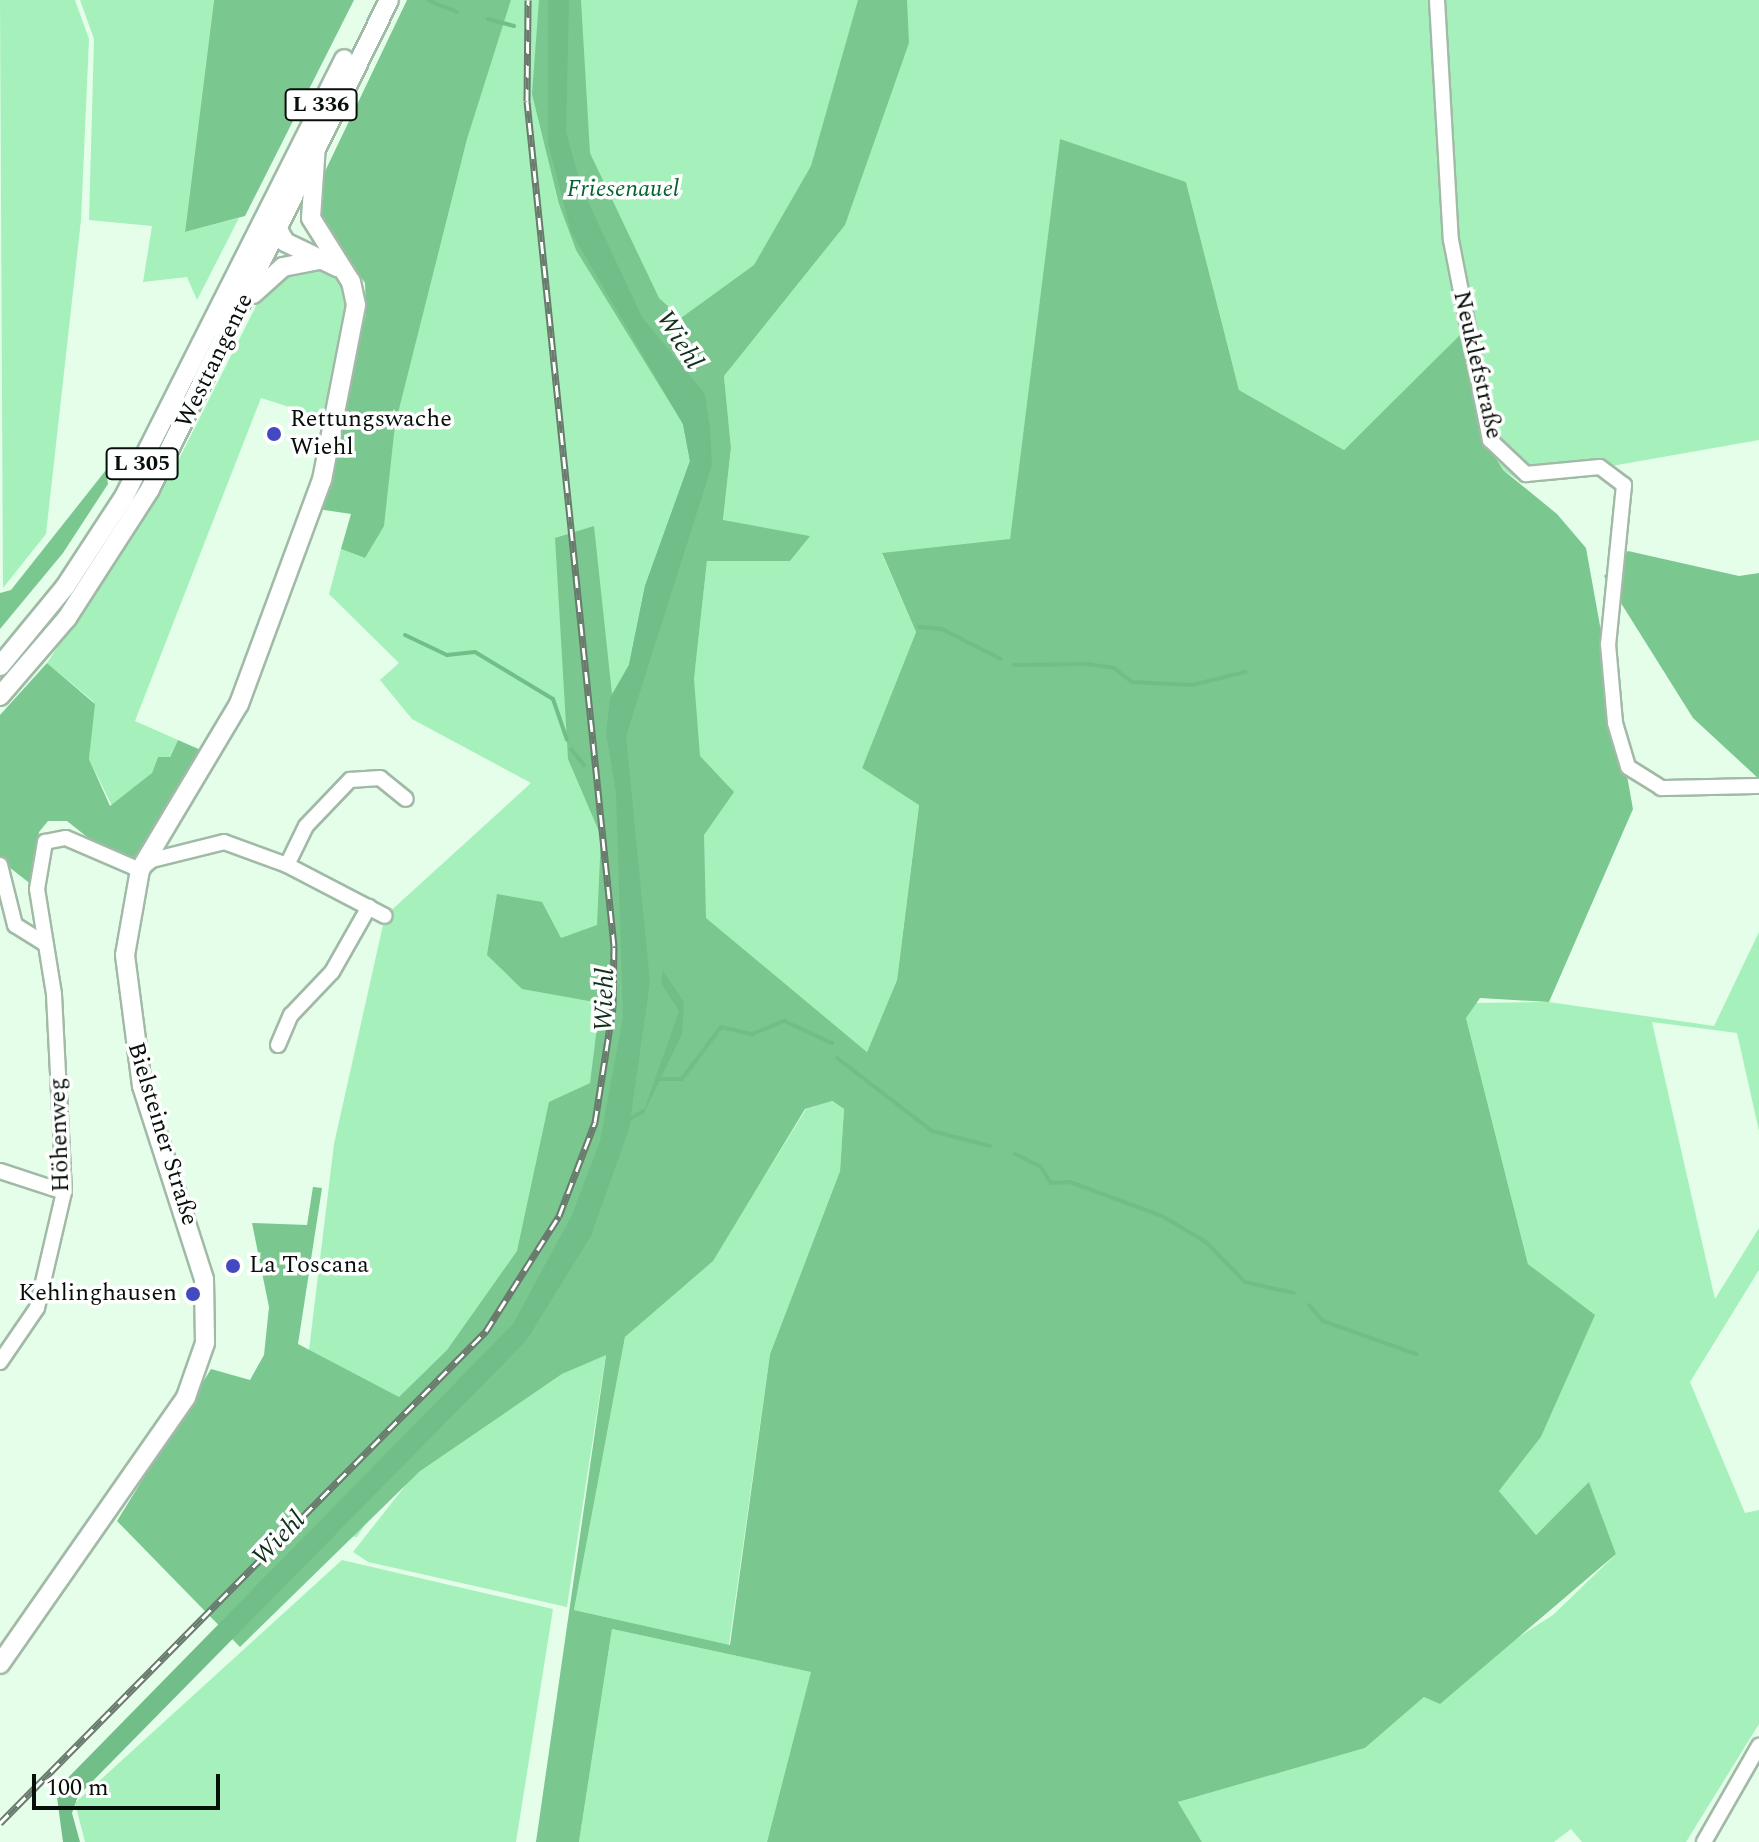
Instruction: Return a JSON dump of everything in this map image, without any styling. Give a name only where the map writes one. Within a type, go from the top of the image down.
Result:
[{"type":"main road","name":"Westtangente","points":[[0,666],[106,528],[375,0]]},
{"type":"main road","name":"Westtangente","points":[[0,696],[67,618],[123,533],[241,308],[316,145],[389,0]]},
{"type":"main road","name":"L 336","points":[[316,145],[309,209],[325,256]]},
{"type":"main road","points":[[273,199],[276,231]]},
{"type":"main road","points":[[253,243],[276,231]]},
{"type":"main road","points":[[276,231],[325,256]]},
{"type":"main road","name":"Bielsteiner Straße","points":[[0,1664],[186,1397],[205,1343],[204,1279],[128,1020],[125,955],[140,870],[239,704],[325,451],[354,324],[354,292],[343,270],[325,256]]},
{"type":"main road","name":"L 305","points":[[241,308],[283,267],[325,256]]},
{"type":"street","name":"Neuklefstraße","points":[[1437,0],[1451,240],[1490,440],[1526,474],[1600,467],[1624,485],[1608,644],[1615,723],[1628,767],[1661,788],[1759,786]]},
{"type":"street","points":[[287,865],[306,826],[350,780],[380,778],[406,799]]},
{"type":"street","name":"Höhenweg","points":[[0,1362],[37,1308],[64,1192],[54,994],[37,889],[45,842],[66,838],[140,870]]},
{"type":"street","points":[[140,870],[152,860],[224,842],[287,865],[385,916]]},
{"type":"street","points":[[0,865],[15,925],[44,943]]},
{"type":"street","points":[[278,1045],[369,907]]},
{"type":"street","points":[[0,1171],[64,1192]]},
{"type":"street","points":[[1704,1842],[1759,1746]]},
{"type":"green space","points":[[0,0],[75,0],[89,39],[81,220],[46,534],[3,588]]},
{"type":"green space","points":[[80,0],[214,0],[185,232],[239,218],[197,300],[187,277],[143,282],[152,226],[89,220],[94,39]]},
{"type":"green space","name":"Friesenauel","points":[[511,0],[1759,0],[1759,440],[1521,482],[1503,470],[1486,442],[1462,334],[1344,450],[1239,390],[1186,182],[1060,140],[1010,540],[882,554],[916,632],[862,768],[919,804],[897,980],[867,1052],[708,920],[521,1388],[376,1507],[357,1537],[195,1526],[141,1481],[309,1350],[334,1144],[385,916],[531,783],[412,719],[380,680],[399,663],[329,594],[341,549],[365,558],[414,302]],"holes":[[[909,43],[868,148],[888,73]],[[796,278],[724,376],[731,448],[723,521],[809,536],[790,561],[707,561],[695,669],[684,607],[710,380]]]},
{"type":"green space","points":[[306,266],[330,270],[349,298],[327,419],[261,398],[135,721],[178,740],[169,758],[158,757],[152,773],[113,808],[89,759],[94,702],[47,663],[174,469],[266,286]]},
{"type":"green space","points":[[1759,932],[1759,1131],[1737,1033],[1652,1022],[1715,1299],[1759,1228],[1759,1270],[1690,1382],[1745,1513],[1759,1510],[1759,1724],[1686,1842],[1582,1842],[1571,1829],[1554,1842],[1202,1842],[1178,1802],[1365,1748],[1424,1697],[1553,1615],[1616,1554],[1589,1483],[1536,1535],[1499,1491],[1541,1437],[1594,1316],[1528,1264],[1466,1018],[1472,1003],[1549,1002],[1714,1026]]},
{"type":"green space","points":[[831,1101],[844,1109],[840,1171],[770,1354],[729,1645],[574,1610],[625,1337],[712,1261],[806,1109]]},
{"type":"green space","points":[[606,1354],[567,1607],[368,1562],[353,1552],[412,1477],[562,1374]]},
{"type":"green space","points":[[342,1560],[553,1609],[516,1842],[85,1842],[75,1803]]},
{"type":"green space","points":[[612,1629],[812,1672],[767,1842],[579,1842]]},
{"type":"shaded area","points":[[214,0],[354,0],[245,216],[185,232]]},
{"type":"shaded area","points":[[407,0],[511,0],[467,139],[395,425],[384,526],[365,558],[341,549],[351,514],[318,509],[366,314],[365,283],[320,217],[318,186]]},
{"type":"shaded area","points":[[539,0],[581,0],[590,153],[659,298],[681,318],[754,265],[811,166],[858,0],[907,0],[909,43],[845,225],[724,376],[731,448],[723,520],[810,536],[790,561],[707,561],[694,679],[700,756],[734,792],[704,835],[706,918],[867,1052],[897,980],[919,805],[862,768],[916,632],[882,553],[1010,539],[1060,139],[1186,182],[1239,390],[1344,450],[1462,333],[1486,442],[1503,470],[1557,514],[1586,548],[1633,809],[1549,1002],[1480,998],[1466,1018],[1528,1264],[1595,1315],[1541,1437],[1499,1491],[1536,1535],[1589,1482],[1616,1554],[1440,1704],[1424,1697],[1365,1748],[1178,1802],[1202,1842],[767,1842],[811,1672],[612,1629],[579,1842],[536,1842],[606,1355],[562,1374],[419,1472],[240,1647],[117,1521],[211,1369],[250,1380],[264,1355],[269,1307],[252,1223],[307,1225],[313,1187],[322,1188],[298,1344],[399,1397],[447,1350],[517,1251],[549,1102],[590,1083],[600,1003],[522,989],[487,955],[497,894],[542,902],[561,938],[597,925],[601,836],[568,759],[555,538],[594,526],[612,694],[629,665],[645,586],[690,461],[683,424],[576,250],[559,204],[532,94]],"holes":[[[832,1101],[844,1109],[840,1171],[770,1354],[730,1645],[574,1610],[625,1337],[713,1261],[805,1109]]]},
{"type":"shaded area","points":[[548,0],[569,0],[566,132],[582,189],[642,317],[705,394],[710,429],[712,465],[626,736],[650,982],[629,1129],[591,1236],[526,1341],[78,1796],[72,1813],[80,1842],[63,1842],[56,1790],[513,1324],[572,1215],[600,1141],[623,1017],[616,792],[606,732],[610,699],[629,665],[645,586],[690,461],[683,424],[571,232],[548,143]]},
{"type":"shaded area","points":[[106,470],[108,484],[63,553],[0,629],[0,593],[11,590]]},
{"type":"shaded area","points":[[1628,551],[1739,576],[1759,573],[1759,779],[1693,718],[1604,576]]},
{"type":"shaded area","points":[[47,663],[95,704],[89,759],[110,806],[152,773],[158,757],[170,757],[178,740],[203,751],[135,860],[101,848],[67,821],[48,821],[39,832],[32,885],[0,860],[0,715]]},
{"type":"shaded area","points":[[663,971],[684,1002],[682,1034],[641,1119],[679,1011],[661,983]]},
{"type":"waterway","points":[[429,1],[457,12]]},
{"type":"waterway","points":[[488,19],[514,26]]},
{"type":"waterway","points":[[919,627],[942,629],[1001,659]]},
{"type":"waterway","points":[[405,635],[447,655],[475,652],[553,699],[567,740]]},
{"type":"waterway","points":[[1014,665],[1087,664],[1114,668],[1132,682],[1192,685],[1245,672]]},
{"type":"waterway","points":[[571,749],[584,765]]},
{"type":"waterway","points":[[659,1079],[682,1079],[721,1027],[752,1034],[784,1021],[832,1043]]},
{"type":"waterway","points":[[837,1058],[932,1131],[990,1146]]},
{"type":"waterway","points":[[626,1121],[643,1111]]},
{"type":"waterway","points":[[1015,1154],[1040,1166],[1051,1183],[1070,1182],[1162,1216],[1206,1242],[1245,1282],[1294,1293]]},
{"type":"waterway","points":[[1309,1305],[1323,1321],[1416,1354]]},
{"type":"railway","points":[[0,1823],[486,1331],[559,1216],[595,1122],[613,1007],[614,946],[527,101],[528,0]]},
{"type":"place","name":"Rettungswache Wiehl","points":[[274,434]]},
{"type":"place","name":"La Toscana","points":[[233,1266]]},
{"type":"place","name":"Kehlinghausen","points":[[193,1294]]},
{"type":"water label","name":"Wiehl","points":[[679,340]]},
{"type":"water label","name":"Wiehl","points":[[605,1000]]},
{"type":"water label","name":"Wiehl","points":[[279,1539]]}]
